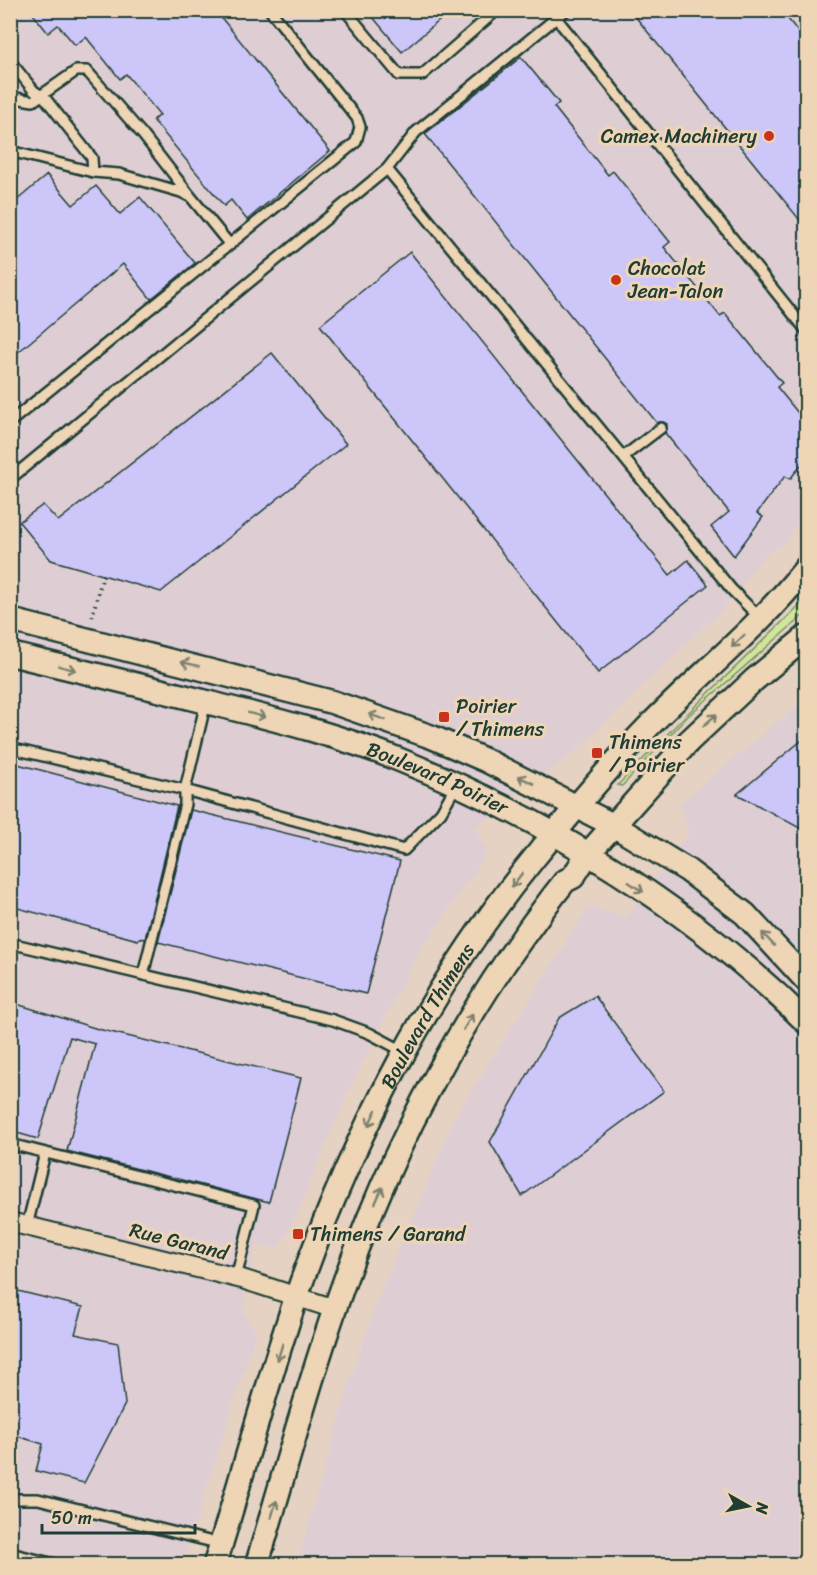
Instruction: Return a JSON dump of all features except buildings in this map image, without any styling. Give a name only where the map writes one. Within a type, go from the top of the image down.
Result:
[{"type":"street","name":"Boulevard Thimens","points":[[218,1554],[297,1296],[345,1178],[405,1052],[488,920],[554,835],[648,727],[761,619],[807,568]]},
{"type":"street","name":"Boulevard Poirier","points":[[10,620],[341,705],[451,745],[579,806],[687,870],[745,914],[807,980]]},
{"type":"street","name":"Boulevard Thimens","points":[[257,1564],[335,1309],[357,1248],[388,1175],[450,1054],[521,941],[565,881],[573,878],[587,855],[697,733],[807,636]]},
{"type":"street","name":"Boulevard Poirier","points":[[10,654],[206,702],[335,737],[457,784],[587,855],[719,944],[807,1022]]},
{"type":"street","name":"Rue Garand","points":[[19,1224],[236,1278],[335,1309]]},
{"type":"lane","points":[[10,422],[330,164],[359,137],[360,127],[357,118],[270,10]]},
{"type":"lane","points":[[345,10],[399,75],[422,75],[497,10]]},
{"type":"lane","points":[[10,479],[387,169],[416,132],[566,10]]},
{"type":"lane","points":[[557,19],[807,330]]},
{"type":"lane","points":[[10,61],[34,91],[42,96],[92,158],[93,172]]},
{"type":"lane","points":[[10,97],[33,101],[76,71],[87,71],[143,135],[230,245]]},
{"type":"lane","points":[[10,151],[93,172],[119,174],[191,197]]},
{"type":"lane","points":[[387,169],[732,590],[761,619]]},
{"type":"lane","points":[[623,457],[660,428]]},
{"type":"lane","points":[[144,975],[186,804],[185,790],[206,702]]},
{"type":"lane","points":[[10,748],[185,790],[404,850],[441,812],[457,784]]},
{"type":"lane","points":[[10,943],[333,1020],[369,1033],[405,1052]]},
{"type":"lane","points":[[10,1144],[254,1205],[236,1278]]},
{"type":"lane","points":[[19,1224],[45,1153]]},
{"type":"lane","points":[[10,1499],[39,1499],[218,1554]]},
{"type":"lane","points":[[10,1553],[55,1564]]},
{"type":"path","points":[[92,617],[103,575]]},
{"type":"shaded area","points":[[11,11],[806,11],[806,508],[785,543],[766,554],[725,607],[576,751],[475,828],[488,852],[418,954],[352,1084],[294,1221],[278,1249],[256,1246],[243,1312],[256,1332],[183,1564],[11,1564]]},
{"type":"shaded area","points":[[806,698],[806,1564],[297,1564],[349,1383],[381,1289],[457,1113],[588,907],[627,916],[689,833],[679,804]]},
{"type":"green space","points":[[806,599],[806,613],[688,716],[622,786],[618,785],[683,718]]},
{"type":"place","name":"Camex Machinery","points":[[769,136]]},
{"type":"place","name":"Chocolat Jean-Talon","points":[[616,280]]},
{"type":"place","name":"Poirier / Thimens","points":[[444,717]]},
{"type":"place","name":"Thimens / Poirier","points":[[597,753]]},
{"type":"place","name":"Thimens / Garand","points":[[298,1234]]}]
